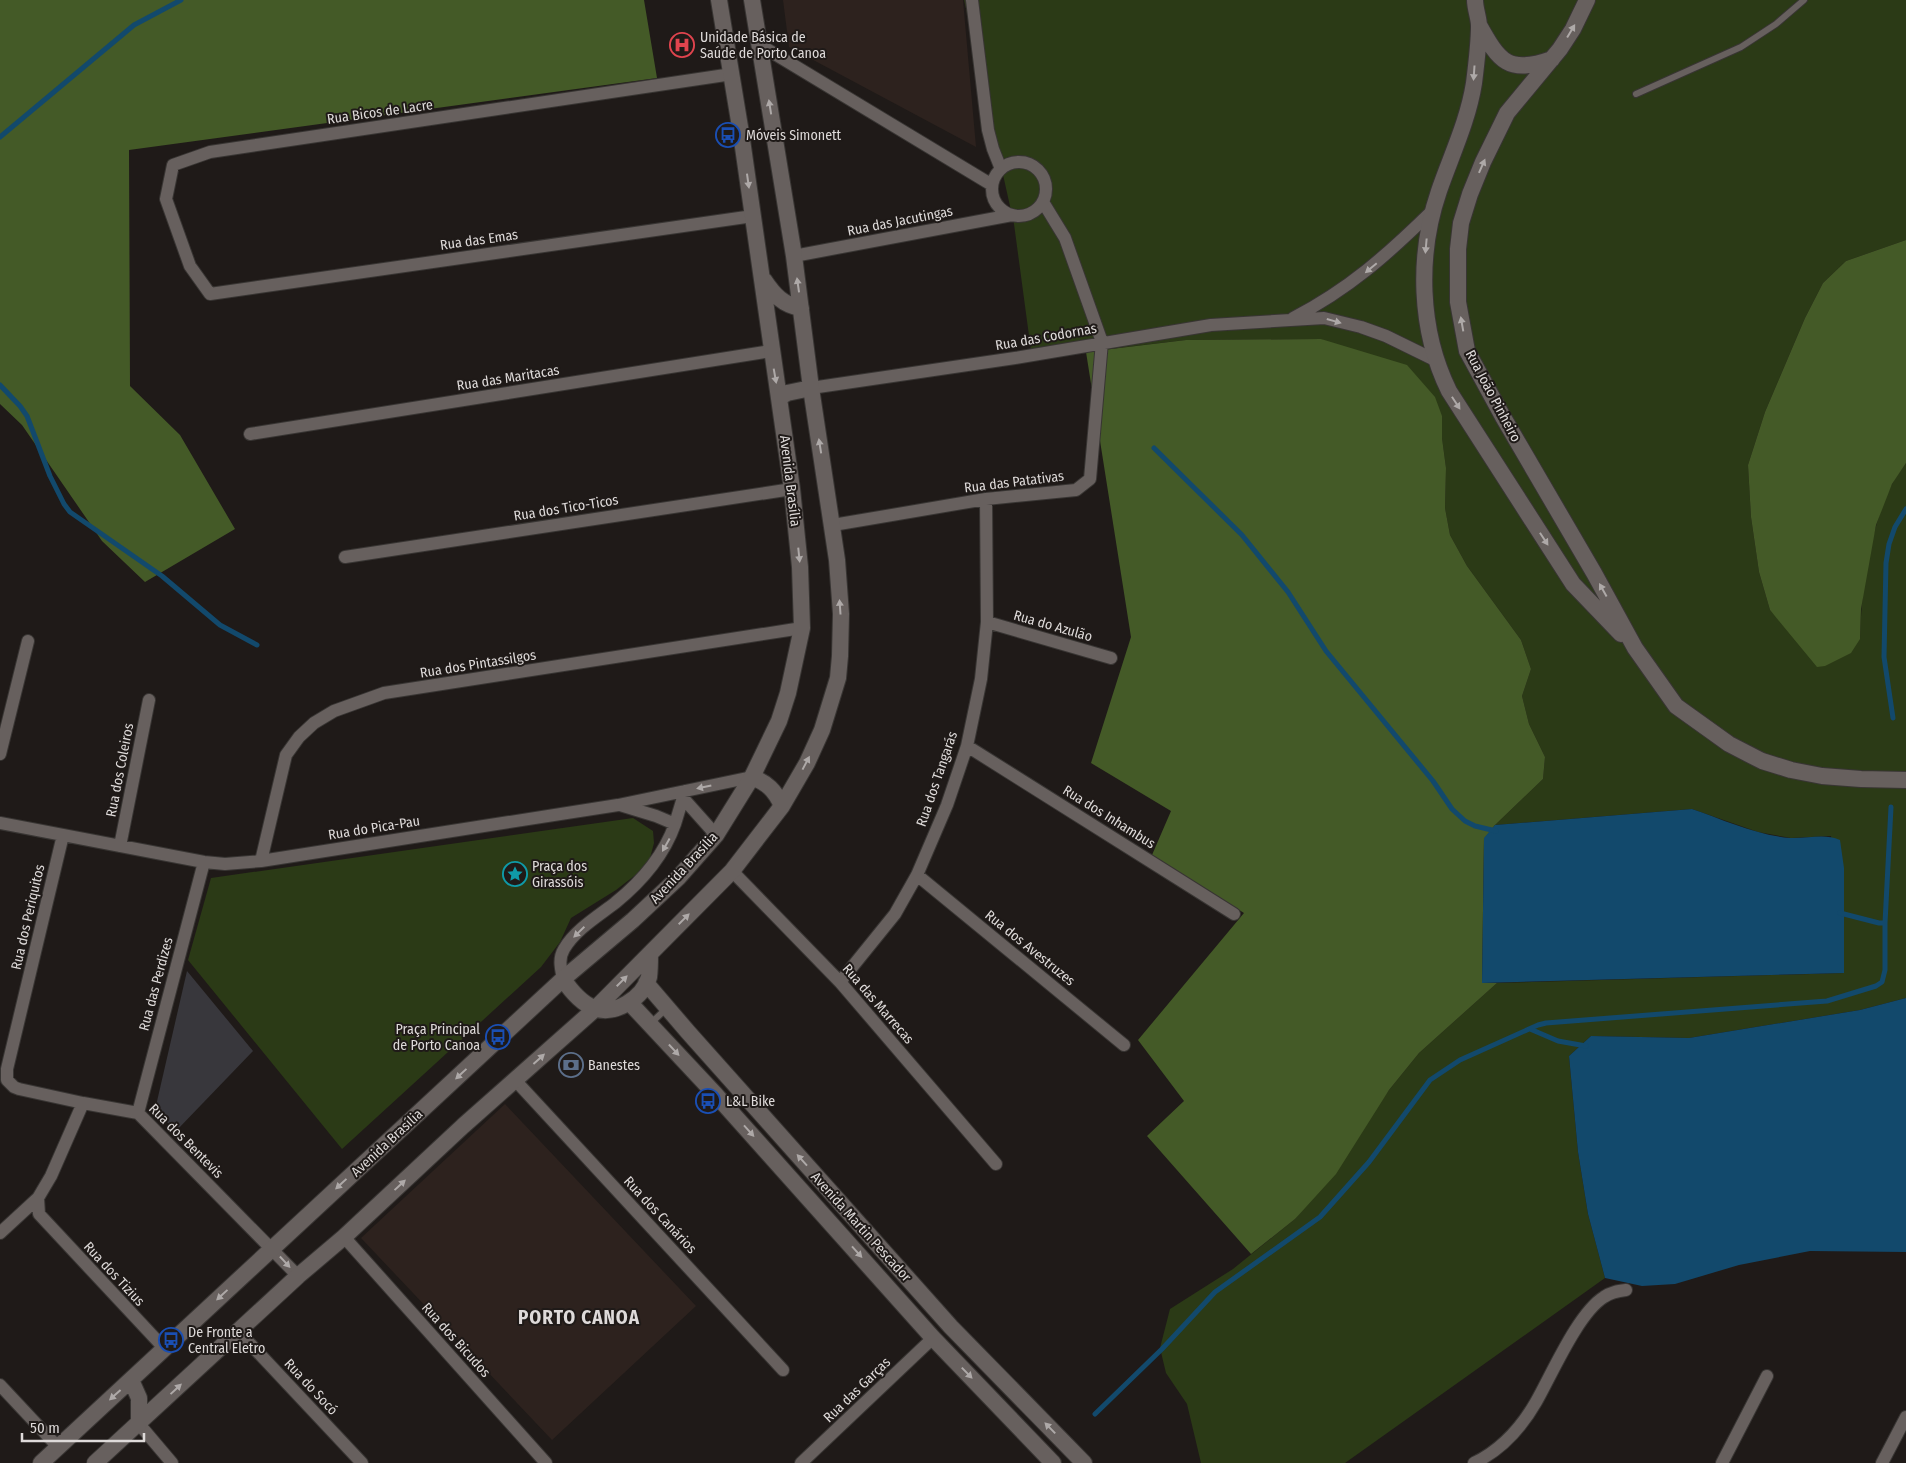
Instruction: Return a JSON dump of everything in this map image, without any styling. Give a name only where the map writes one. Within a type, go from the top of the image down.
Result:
[{"type":"street","name":"Avenida Brasília","points":[[41,1463],[563,979],[633,920],[678,878],[716,835],[752,777],[779,721],[788,693],[802,628],[800,567],[792,489],[771,352],[762,278],[732,74],[719,0]]},
{"type":"street","points":[[95,1463],[298,1276],[344,1237],[595,1009],[650,954],[732,871],[782,806],[822,730],[838,678],[841,614],[832,525],[811,388],[794,256],[752,0]]},
{"type":"street","points":[[972,0],[988,130],[1001,169]]},
{"type":"street","name":"Rua João Pinheiro","points":[[1589,3],[1552,59],[1506,113],[1477,176],[1461,223],[1458,249],[1458,302],[1467,351],[1635,648],[1676,706],[1729,744],[1762,761],[1791,770],[1822,776],[1906,780]]},
{"type":"street","points":[[1474,9],[1492,48],[1507,62],[1528,66],[1552,59]]},
{"type":"street","name":"Rua João Pinheiro","points":[[1474,9],[1474,83],[1467,113],[1432,211],[1426,238],[1424,293],[1436,361],[1448,391],[1573,584],[1635,648]]},
{"type":"street","points":[[760,45],[992,185]]},
{"type":"street","name":"Rua Bicos de Lacre","points":[[210,294],[190,266],[166,199],[173,165],[210,152],[732,74]]},
{"type":"street","points":[[1018,163],[1036,168],[1042,175],[1046,193],[1043,202],[1037,209],[1030,214],[1012,215],[1003,211],[996,204],[992,185],[1001,169],[1009,164],[1018,163]]},
{"type":"street","points":[[1043,202],[1065,238],[1102,342]]},
{"type":"street","name":"Rua das Codornas","points":[[1286,322],[1322,303],[1354,281],[1393,249],[1432,211]]},
{"type":"street","name":"Rua das Jacutingas","points":[[794,256],[1012,215]]},
{"type":"street","name":"Rua das Emas","points":[[210,294],[753,216]]},
{"type":"street","points":[[762,278],[780,300],[790,306],[801,308]]},
{"type":"street","name":"Rua das Codornas","points":[[811,388],[1015,358],[1211,325],[1286,322],[1324,318],[1361,327],[1386,336],[1436,361]]},
{"type":"street","name":"Rua das Patativas","points":[[832,525],[986,499],[1076,490],[1090,479],[1102,342]]},
{"type":"street","name":"Rua das Maritacas","points":[[250,434],[771,352]]},
{"type":"street","points":[[779,398],[787,393],[811,388]]},
{"type":"street","name":"Rua dos Tico-Ticos","points":[[344,557],[792,489]]},
{"type":"street","name":"Rua dos Tangarás","points":[[840,982],[895,914],[917,875],[947,805],[967,746],[981,679],[987,622],[986,499]]},
{"type":"street","name":"Rua do Azulão","points":[[987,622],[1111,658]]},
{"type":"street","name":"Rua dos Pintassilgos","points":[[261,861],[286,755],[299,737],[314,723],[334,712],[384,693],[802,628]]},
{"type":"street","points":[[0,754],[28,641]]},
{"type":"street","name":"Rua dos Coleiros","points":[[120,846],[149,700]]},
{"type":"street","name":"Rua dos Inhambus","points":[[967,746],[1234,914]]},
{"type":"street","points":[[752,777],[768,785],[782,806]]},
{"type":"street","name":"Rua do Pica-Pau","points":[[0,823],[204,862],[225,864],[261,861],[684,795],[752,777]]},
{"type":"street","points":[[650,954],[649,974],[646,984],[636,998],[613,1009],[595,1009],[576,996],[563,979],[560,961],[567,944],[617,901],[661,855],[669,840],[684,795]]},
{"type":"street","points":[[684,795],[716,835]]},
{"type":"street","points":[[618,804],[675,824]]},
{"type":"street","name":"Rua dos Periquitos","points":[[20,1089],[14,1087],[7,1080],[7,1069],[63,835]]},
{"type":"street","name":"Rua das Perdizes","points":[[138,1112],[204,862]]},
{"type":"street","name":"Rua das Marrecas","points":[[732,871],[840,982],[996,1164]]},
{"type":"street","name":"Rua dos Avestruzes","points":[[917,875],[1124,1045]]},
{"type":"street","name":"Avenida Martin Pescador","points":[[646,984],[951,1327],[1084,1463]]},
{"type":"street","name":"Avenida Martin Pescador","points":[[629,1002],[716,1094],[933,1338],[1053,1463]]},
{"type":"street","name":"Rua dos Canários","points":[[515,1080],[783,1370]]},
{"type":"street","name":"Rua dos Bentevis","points":[[20,1089],[83,1103],[138,1112],[298,1276]]},
{"type":"street","points":[[0,1233],[38,1198],[51,1176],[83,1103]]},
{"type":"street","name":"Rua dos Tizius","points":[[38,1198],[38,1210],[42,1218],[165,1349]]},
{"type":"street","name":"Rua dos Bicudos","points":[[344,1237],[546,1463]]},
{"type":"street","points":[[1474,1463],[1499,1449],[1515,1431],[1536,1402],[1574,1333],[1597,1302],[1614,1292],[1626,1290]]},
{"type":"street","name":"Rua do Socó","points":[[238,1331],[362,1463]]},
{"type":"street","name":"Rua das Garças","points":[[801,1463],[933,1338]]},
{"type":"street","points":[[1722,1463],[1767,1376]]},
{"type":"street","points":[[131,1380],[139,1398],[139,1424],[172,1463]]},
{"type":"street","points":[[0,1385],[58,1447]]},
{"type":"street","points":[[1882,1463],[1906,1417]]},
{"type":"lane","points":[[1636,94],[1740,47],[1776,24],[1804,0]]},
{"type":"lane","points":[[650,1024],[667,1008]]},
{"type":"shaded area","points":[[783,0],[963,0],[976,147],[789,47]]},
{"type":"shaded area","points":[[505,1104],[696,1306],[552,1440],[361,1238]]},
{"type":"green space","points":[[0,0],[644,0],[657,78],[129,150],[130,386],[180,435],[235,529],[145,582],[102,541],[22,425],[0,404]]},
{"type":"green space","points":[[964,0],[1906,0],[1906,240],[1846,261],[1823,283],[1805,318],[1765,412],[1748,465],[1751,517],[1759,572],[1770,610],[1793,635],[1860,639],[1862,600],[1872,540],[1877,521],[1891,486],[1906,463],[1906,998],[1860,1010],[1689,1038],[1591,1036],[1569,1056],[1578,1152],[1588,1214],[1605,1278],[1345,1463],[1201,1463],[1187,1404],[1166,1373],[1160,1348],[1170,1309],[1233,1269],[1295,1219],[1389,1090],[1419,1053],[1497,983],[1844,973],[1831,836],[1791,838],[1758,832],[1692,809],[1495,825],[1543,779],[1545,757],[1529,724],[1522,696],[1531,669],[1521,640],[1467,566],[1450,535],[1445,508],[1446,468],[1442,438],[1442,416],[1321,339],[1186,340],[1032,358],[1014,224]]},
{"type":"green space","points":[[1906,240],[1906,463],[1892,484],[1876,525],[1861,609],[1860,639],[1851,653],[1825,666],[1817,667],[1770,610],[1759,572],[1751,517],[1748,465],[1765,412],[1805,318],[1823,283],[1846,261]]},
{"type":"green space","points":[[1321,339],[1407,365],[1435,397],[1442,416],[1442,438],[1446,468],[1445,508],[1450,535],[1467,566],[1521,640],[1531,669],[1522,696],[1529,724],[1545,757],[1543,779],[1495,825],[1484,839],[1482,983],[1497,983],[1419,1053],[1389,1090],[1336,1174],[1295,1219],[1251,1254],[1147,1136],[1184,1101],[1138,1040],[1244,913],[1152,855],[1171,811],[1091,763],[1131,637],[1086,352],[1186,340]]},
{"type":"green space","points":[[633,818],[653,831],[654,843],[650,858],[638,873],[616,890],[571,918],[560,942],[541,967],[342,1149],[188,960],[211,878]]},
{"type":"water","points":[[1692,809],[1765,834],[1790,838],[1828,837],[1840,840],[1844,868],[1844,973],[1482,983],[1484,838],[1495,825]]},
{"type":"water","points":[[1906,998],[1906,1252],[1810,1251],[1739,1265],[1675,1284],[1642,1286],[1605,1278],[1588,1214],[1578,1152],[1569,1056],[1591,1036],[1689,1038],[1860,1010]]},
{"type":"building","points":[[187,971],[253,1051],[176,1131],[155,1110]]},
{"type":"waterway","points":[[0,137],[134,25],[181,0]]},
{"type":"waterway","points":[[0,385],[27,416],[50,476],[70,512],[162,576],[220,625],[257,645]]},
{"type":"waterway","points":[[1154,448],[1242,535],[1288,592],[1326,651],[1433,781],[1452,809],[1465,821],[1475,826],[1496,831]]},
{"type":"waterway","points":[[1893,718],[1884,657],[1886,563],[1889,544],[1895,527],[1906,509]]},
{"type":"waterway","points":[[1095,1414],[1162,1349],[1215,1292],[1320,1217],[1369,1162],[1430,1080],[1460,1060],[1546,1023],[1827,1001],[1876,986],[1882,982],[1885,970],[1885,923],[1891,807]]},
{"type":"waterway","points":[[1840,913],[1885,923]]},
{"type":"waterway","points":[[1530,1029],[1558,1041],[1586,1046]]},
{"type":"place","name":"Unidade Básica de Saúde de Porto Canoa","points":[[682,45]]},
{"type":"place","name":"Móveis Simonett","points":[[728,135]]},
{"type":"place","name":"Praça dos Girassóis","points":[[515,874]]},
{"type":"place","name":"Praça Principal de Porto Canoa","points":[[498,1037]]},
{"type":"place","name":"Banestes","points":[[571,1065]]},
{"type":"place","name":"L&L Bike","points":[[708,1101]]},
{"type":"place","name":"De Fronte a Central Eletro","points":[[171,1340]]},
{"type":"district","name":"PORTO CANOA","points":[[579,1317]]}]
